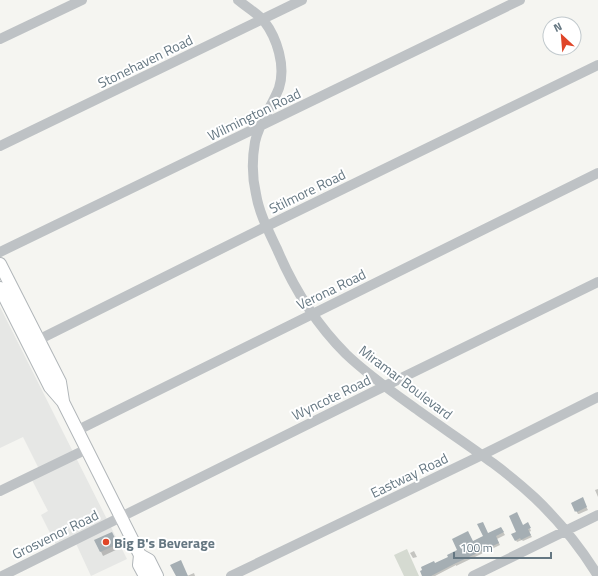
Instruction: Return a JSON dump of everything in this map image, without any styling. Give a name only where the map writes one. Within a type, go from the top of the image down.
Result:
[{"type":"main road","points":[[0,264],[33,342]]},
{"type":"main road","points":[[0,288],[33,342],[60,382],[65,405],[140,555],[139,565],[145,576]]},
{"type":"main road","points":[[140,555],[149,560],[157,576]]},
{"type":"street","points":[[0,39],[82,0]]},
{"type":"street","name":"Miramar Boulevard","points":[[238,0],[263,19],[273,36],[280,61],[281,76],[279,86],[255,141],[253,166],[256,195],[267,226],[289,276],[313,313],[346,353],[384,386],[482,455],[535,498],[548,510],[565,531],[598,576]]},
{"type":"street","name":"Stonehaven Road","points":[[0,146],[302,0]]},
{"type":"street","name":"Wilmington Road","points":[[0,252],[520,0]]},
{"type":"street","name":"Stilmore Road","points":[[33,342],[598,65]]},
{"type":"street","name":"Verona Road","points":[[78,430],[598,173]]},
{"type":"street","name":"Wyncote Road","points":[[121,517],[384,386],[598,282]]},
{"type":"street","name":"Eastway Road","points":[[231,576],[482,455],[598,397]]},
{"type":"street","points":[[0,491],[87,449]]},
{"type":"street","points":[[473,576],[598,515]]},
{"type":"street","name":"Grosvenor Road","points":[[2,576],[121,517]]},
{"type":"shaded area","points":[[0,307],[127,559],[91,576],[73,537],[56,545],[41,515],[48,511],[32,480],[42,475],[23,437],[0,448]]},
{"type":"shaded area","points":[[407,549],[419,576],[404,576],[394,555]]},
{"type":"building","points":[[583,497],[587,507],[575,512],[571,503]]},
{"type":"building","points":[[517,512],[523,525],[528,522],[531,528],[528,529],[531,535],[515,541],[511,534],[516,532],[509,516]]},
{"type":"building","points":[[483,522],[488,533],[501,527],[504,532],[496,536],[499,543],[431,576],[422,576],[420,571],[422,570],[421,567],[448,557],[447,555],[457,550],[452,539],[468,531],[473,541],[483,536],[477,524]]},
{"type":"building","name":"Big B's Beverage","points":[[112,532],[118,544],[100,552],[94,540]]},
{"type":"building","points":[[181,560],[188,576],[176,576],[170,565]]},
{"type":"place","name":"Big B's Beverage","points":[[106,542]]}]
